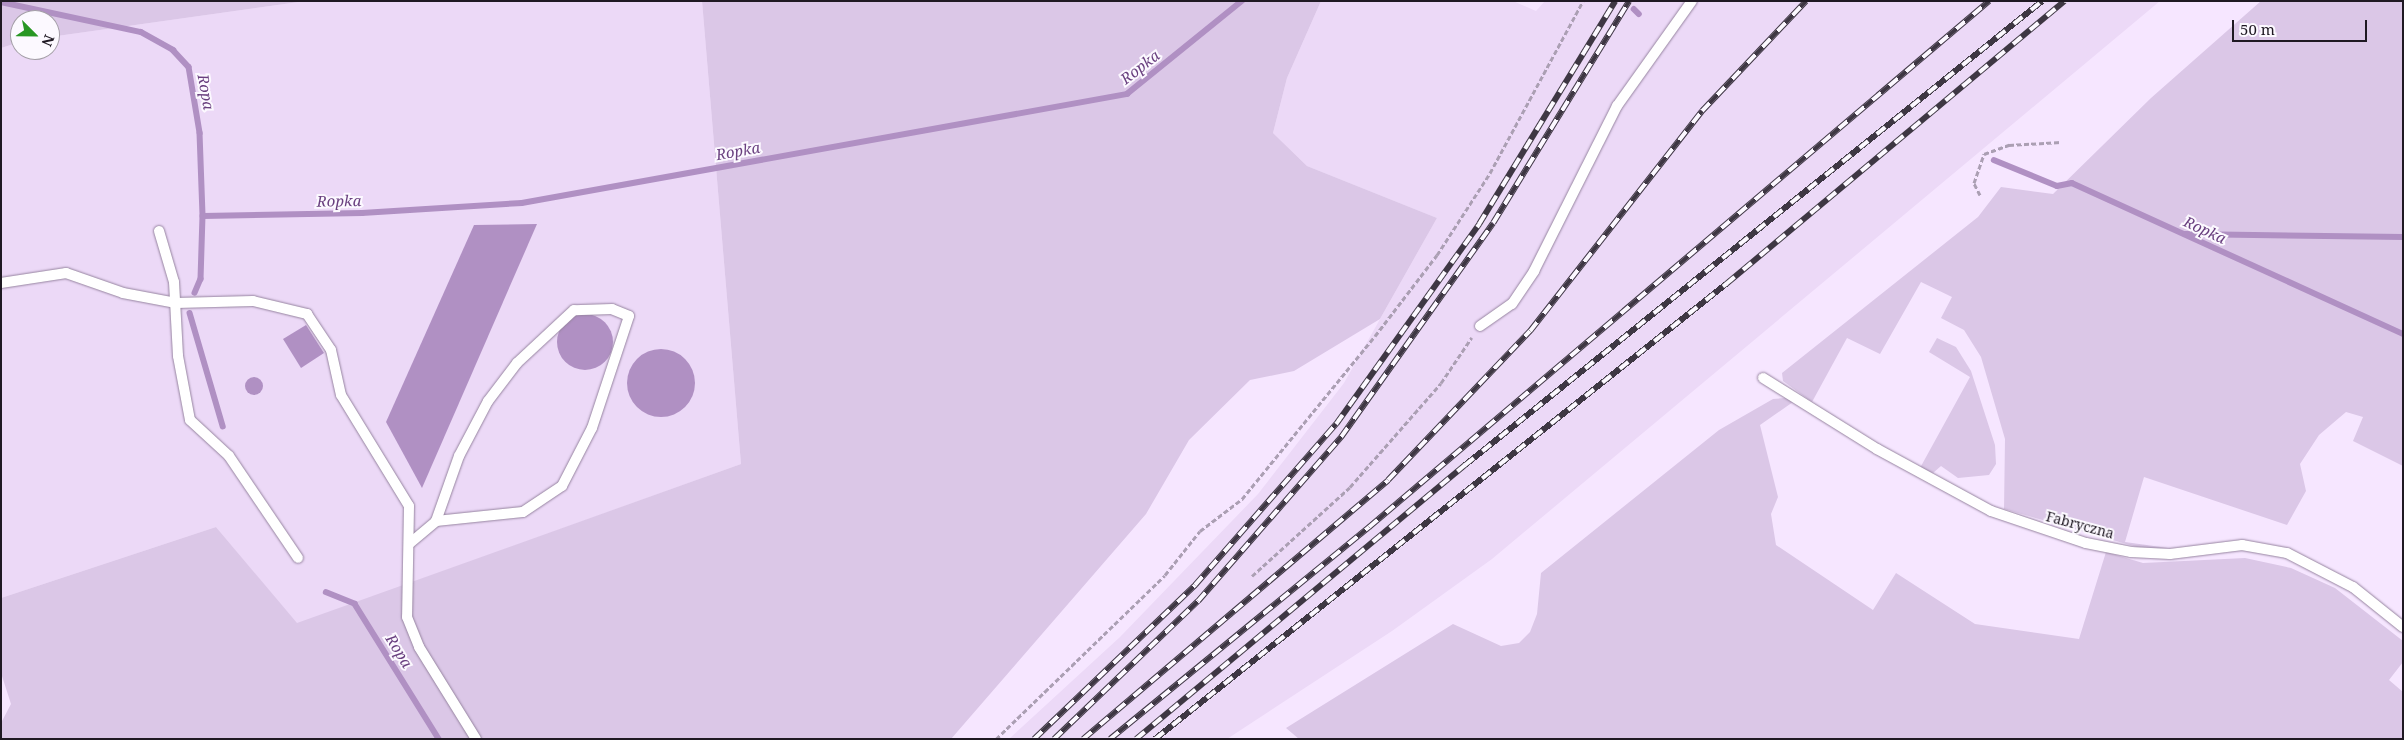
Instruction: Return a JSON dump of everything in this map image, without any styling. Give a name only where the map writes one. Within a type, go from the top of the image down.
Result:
[{"type":"lane","points":[[1480,326],[1512,304],[1529,280],[1617,106],[1692,1]]},
{"type":"lane","points":[[158,231],[176,303],[178,356],[190,420],[229,456],[298,558]]},
{"type":"lane","points":[[1,283],[66,273],[123,293],[176,303],[253,301],[307,314],[332,350],[341,395],[409,506],[410,544],[405,590],[407,617],[419,648],[476,739]]},
{"type":"lane","points":[[410,544],[436,521],[458,456],[488,401],[517,363],[574,310],[612,309],[629,316],[592,428],[562,486],[523,512],[436,521]]},
{"type":"lane","name":"Fabryczna","points":[[1763,378],[1877,449],[2006,517],[2131,552],[2170,554],[2242,545],[2288,553],[2353,586],[2403,628]]},
{"type":"path","points":[[996,739],[1165,575],[1200,531],[1242,499],[1375,336],[1437,255],[1490,173],[1583,1]]},
{"type":"path","points":[[1980,195],[1974,184],[1984,154],[2009,145],[2060,142]]},
{"type":"path","points":[[1252,576],[1369,467],[1441,383],[1480,326]]},
{"type":"shaded area","points":[[1,1],[306,1],[60,36],[60,10],[10,10],[10,45],[1,48]]},
{"type":"shaded area","points":[[306,1],[702,1],[741,464],[297,624],[216,527],[1,598],[1,48],[10,45],[10,60],[60,60],[60,36]]},
{"type":"shaded area","points":[[702,1],[1321,1],[1287,78],[1273,133],[1307,166],[1437,218],[1380,319],[1294,371],[1250,380],[1189,440],[1146,514],[951,739],[1,739],[1,723],[11,704],[1,673],[1,598],[216,527],[297,623],[741,464]]},
{"type":"shaded area","points":[[1321,1],[1513,1],[1536,11],[1545,1],[2160,1],[1492,559],[1392,631],[1227,739],[1009,739],[1120,637],[1258,494],[1344,383],[1437,218],[1307,166],[1273,133],[1287,78]]},
{"type":"shaded area","points":[[2261,1],[2403,1],[2403,466],[2353,441],[2363,417],[2346,412],[2319,435],[2300,464],[2306,491],[2287,525],[2144,477],[2125,542],[2168,548],[2144,549],[2004,509],[2005,439],[1981,357],[1964,330],[1941,318],[1952,297],[1921,282],[1880,354],[1847,338],[1812,402],[1783,381],[1782,373],[1978,217],[2001,187],[2053,194],[2151,98]]},
{"type":"shaded area","points":[[537,224],[422,488],[386,422],[474,225]]},
{"type":"shaded area","points":[[579,314],[591,314],[601,318],[609,326],[613,342],[609,358],[601,366],[591,370],[579,370],[569,366],[561,358],[557,348],[557,336],[561,326],[569,318]]},
{"type":"shaded area","points":[[306,325],[324,353],[301,368],[283,339]]},
{"type":"shaded area","points":[[1937,338],[1956,347],[1971,371],[1995,445],[1996,464],[1989,475],[1958,478],[1941,466],[1933,473],[1920,468],[1970,377],[1929,352]]},
{"type":"shaded area","points":[[661,349],[674,352],[685,359],[692,370],[695,383],[692,396],[685,407],[674,414],[661,417],[648,414],[637,407],[630,396],[627,383],[630,370],[637,359],[648,352]]},
{"type":"shaded area","points":[[250,377],[258,377],[263,382],[261,393],[250,395],[245,390],[245,382]]},
{"type":"shaded area","points":[[1786,398],[1793,402],[1760,425],[1778,497],[1771,514],[1776,545],[1873,610],[1896,573],[1975,624],[2079,639],[2106,552],[2143,563],[2245,558],[2291,568],[2335,588],[2403,641],[2403,662],[2389,680],[2403,692],[2403,739],[1299,739],[1286,728],[1453,624],[1501,646],[1519,643],[1530,632],[1537,614],[1541,573],[1719,430],[1773,399]]},
{"type":"waterway","name":"Ropka","points":[[203,216],[362,213],[522,203],[1127,94],[1242,1]]},
{"type":"waterway","name":"Ropa","points":[[1,2],[141,32],[173,50],[189,67],[200,133],[203,216],[201,279],[195,293]]},
{"type":"waterway","name":"Ropka","points":[[1634,9],[1639,14]]},
{"type":"waterway","name":"Ropka","points":[[1994,160],[2057,186],[2072,183],[2403,334]]},
{"type":"waterway","points":[[2185,234],[2403,237]]},
{"type":"waterway","name":"Ropa","points":[[190,313],[223,426]]},
{"type":"waterway","name":"Ropa","points":[[326,592],[355,604],[439,739]]},
{"type":"railway","points":[[1034,739],[1195,585],[1336,424],[1479,224],[1615,1]]},
{"type":"railway","points":[[1054,739],[1198,601],[1341,437],[1493,223],[1629,1]]},
{"type":"railway","points":[[1083,739],[1388,480],[1530,331],[1702,111],[1806,1]]},
{"type":"railway","points":[[1110,739],[1369,527],[1989,1]]},
{"type":"railway","points":[[1136,739],[1465,465],[2042,1]]},
{"type":"railway","points":[[1155,739],[1726,284],[2064,1]]}]
